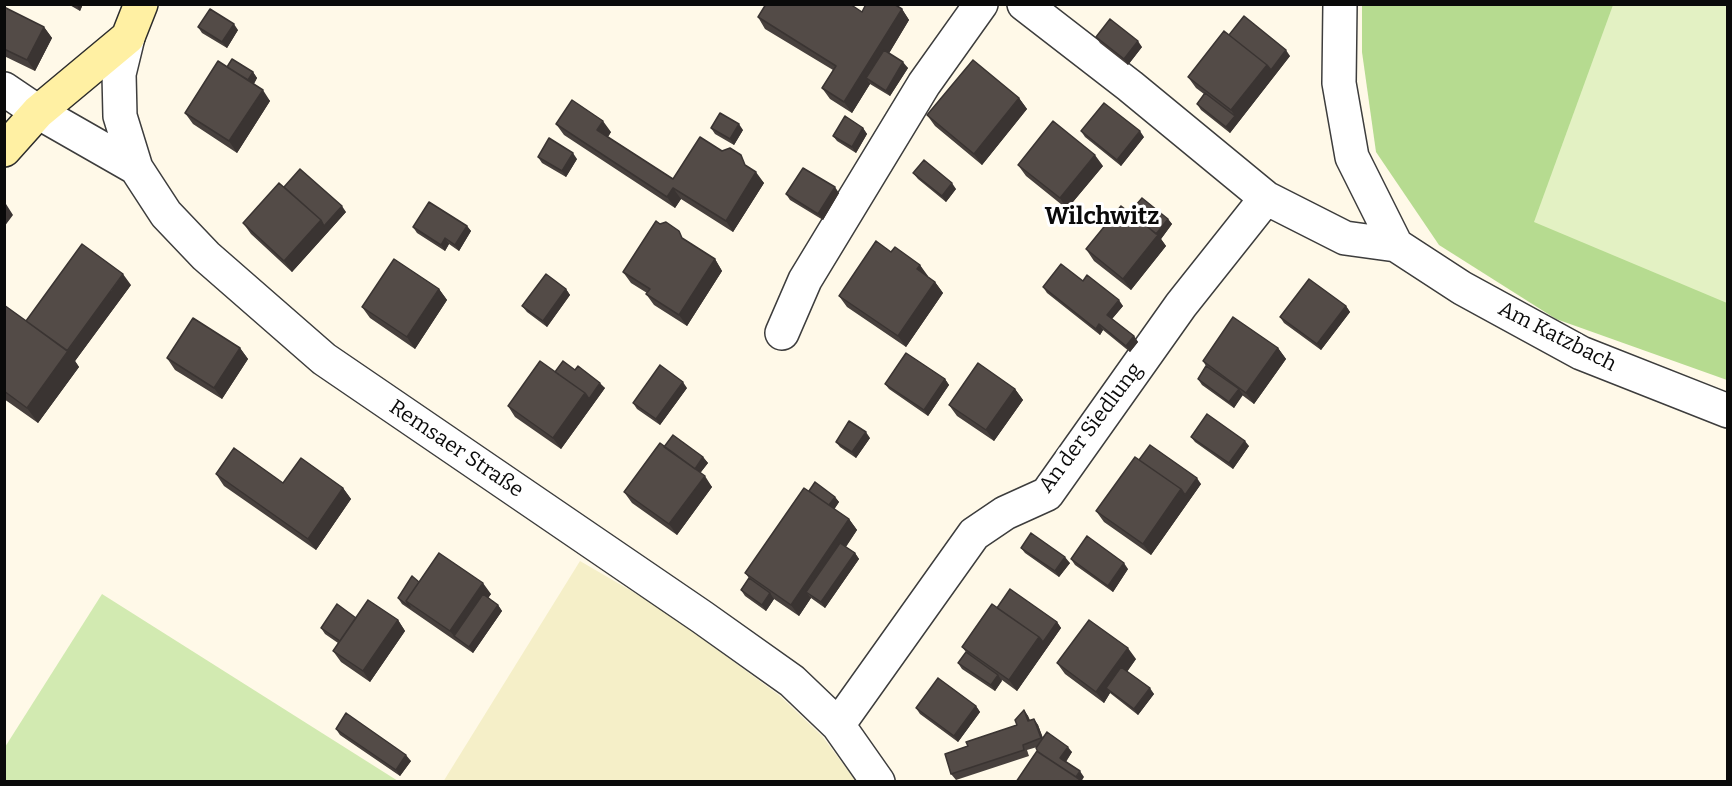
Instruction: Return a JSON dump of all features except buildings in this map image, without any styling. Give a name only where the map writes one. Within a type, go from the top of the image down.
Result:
[{"type":"street","points":[[136,168],[120,116],[119,74],[128,37],[141,4]]},
{"type":"street","points":[[782,333],[805,280],[924,84],[981,4]]},
{"type":"street","points":[[1024,4],[1130,86],[1266,198],[1345,238],[1396,245]]},
{"type":"street","points":[[1340,4],[1339,83],[1352,157],[1396,245]]},
{"type":"street","points":[[4,150],[38,112],[128,37]]},
{"type":"street","name":"Remsaer Straße","points":[[4,89],[38,112],[136,168],[166,214],[206,256],[324,359],[711,623],[792,681],[838,725],[878,782]]},
{"type":"street","name":"An der Siedlung","points":[[838,725],[974,534],[1005,513],[1047,494],[1181,304],[1266,198]]},
{"type":"street","name":"Am Katzbach","points":[[1396,245],[1462,288],[1581,353],[1728,411]]},
{"type":"shaded area","points":[[580,561],[664,610],[780,696],[822,736],[856,781],[443,782]]},
{"type":"green space","points":[[1362,5],[1727,5],[1727,380],[1556,319],[1439,245],[1376,152],[1362,52]]},
{"type":"green space","points":[[1613,5],[1727,5],[1727,303],[1534,222]]},
{"type":"green space","points":[[102,594],[398,781],[5,781],[5,747]]},
{"type":"district","name":"Wilchwitz","points":[[1102,217]]}]
